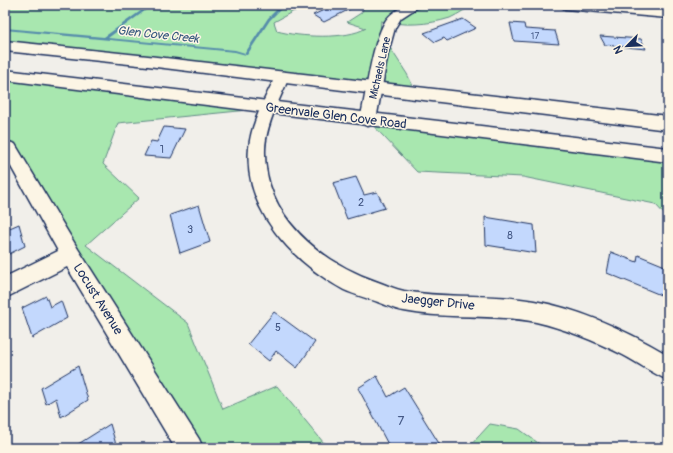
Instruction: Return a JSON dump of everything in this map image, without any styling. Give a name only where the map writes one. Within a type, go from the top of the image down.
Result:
[{"type":"main road","points":[[5,46],[668,123]]},
{"type":"main road","name":"Greenvale Glen Cove Road","points":[[5,75],[668,155]]},
{"type":"street","name":"Michaels Lane","points":[[368,120],[385,38],[392,21],[403,11],[415,5]]},
{"type":"street","points":[[565,5],[668,14]]},
{"type":"street","name":"Jaegger Drive","points":[[282,77],[260,132],[256,163],[261,186],[272,214],[291,239],[314,260],[352,283],[402,301],[450,306],[514,308],[568,320],[603,333],[668,368]]},
{"type":"street","name":"Locust Avenue","points":[[7,149],[190,448]]},
{"type":"street","points":[[5,288],[71,255]]},
{"type":"green space","points":[[5,5],[312,5],[292,12],[274,22],[277,31],[297,35],[335,36],[358,32],[366,28],[347,22],[361,13],[366,5],[409,5],[416,7],[433,5],[475,5],[450,18],[433,22],[407,24],[381,21],[380,32],[407,74],[416,92],[5,46]]},
{"type":"green space","points":[[5,75],[269,108],[118,123],[103,164],[139,198],[86,245],[188,323],[223,409],[277,386],[328,448],[190,448],[5,144]]},
{"type":"green space","points":[[368,120],[668,155],[668,218],[655,204],[523,177],[417,172]]},
{"type":"green space","points":[[490,424],[519,429],[545,448],[468,448]]},
{"type":"building","points":[[335,5],[358,5],[324,22],[313,15]]},
{"type":"building","points":[[463,19],[476,28],[447,41],[444,38],[435,42],[424,33]]},
{"type":"building","points":[[510,23],[524,24],[525,29],[555,31],[559,44],[514,41]]},
{"type":"building","points":[[600,36],[641,39],[646,49],[605,45]]},
{"type":"building","points":[[164,127],[185,129],[171,158],[144,156],[151,141],[157,142]]},
{"type":"building","points":[[356,177],[364,195],[377,192],[385,208],[347,219],[333,183]]},
{"type":"building","points":[[199,205],[210,242],[180,253],[170,215]]},
{"type":"building","points":[[485,217],[534,225],[536,253],[486,245]]},
{"type":"building","points":[[19,224],[25,246],[5,256],[5,230]]},
{"type":"building","points":[[611,252],[637,262],[638,255],[665,266],[663,296],[607,273]]},
{"type":"building","points":[[46,296],[50,307],[61,301],[67,318],[32,338],[22,308]]},
{"type":"building","points":[[274,312],[315,342],[297,368],[276,351],[269,361],[248,344]]},
{"type":"building","points":[[78,366],[88,400],[61,417],[56,398],[46,404],[41,388]]},
{"type":"building","points":[[377,376],[388,397],[404,387],[440,445],[437,448],[390,448],[358,388]]},
{"type":"building","points":[[110,424],[117,448],[72,448]]},
{"type":"waterway","points":[[105,39],[151,5]]},
{"type":"waterway","name":"Glen Cove Creek","points":[[105,39],[235,51],[246,54],[269,19],[283,5]]},
{"type":"waterway","name":"Glen Cove Creek","points":[[5,29],[105,39]]}]
